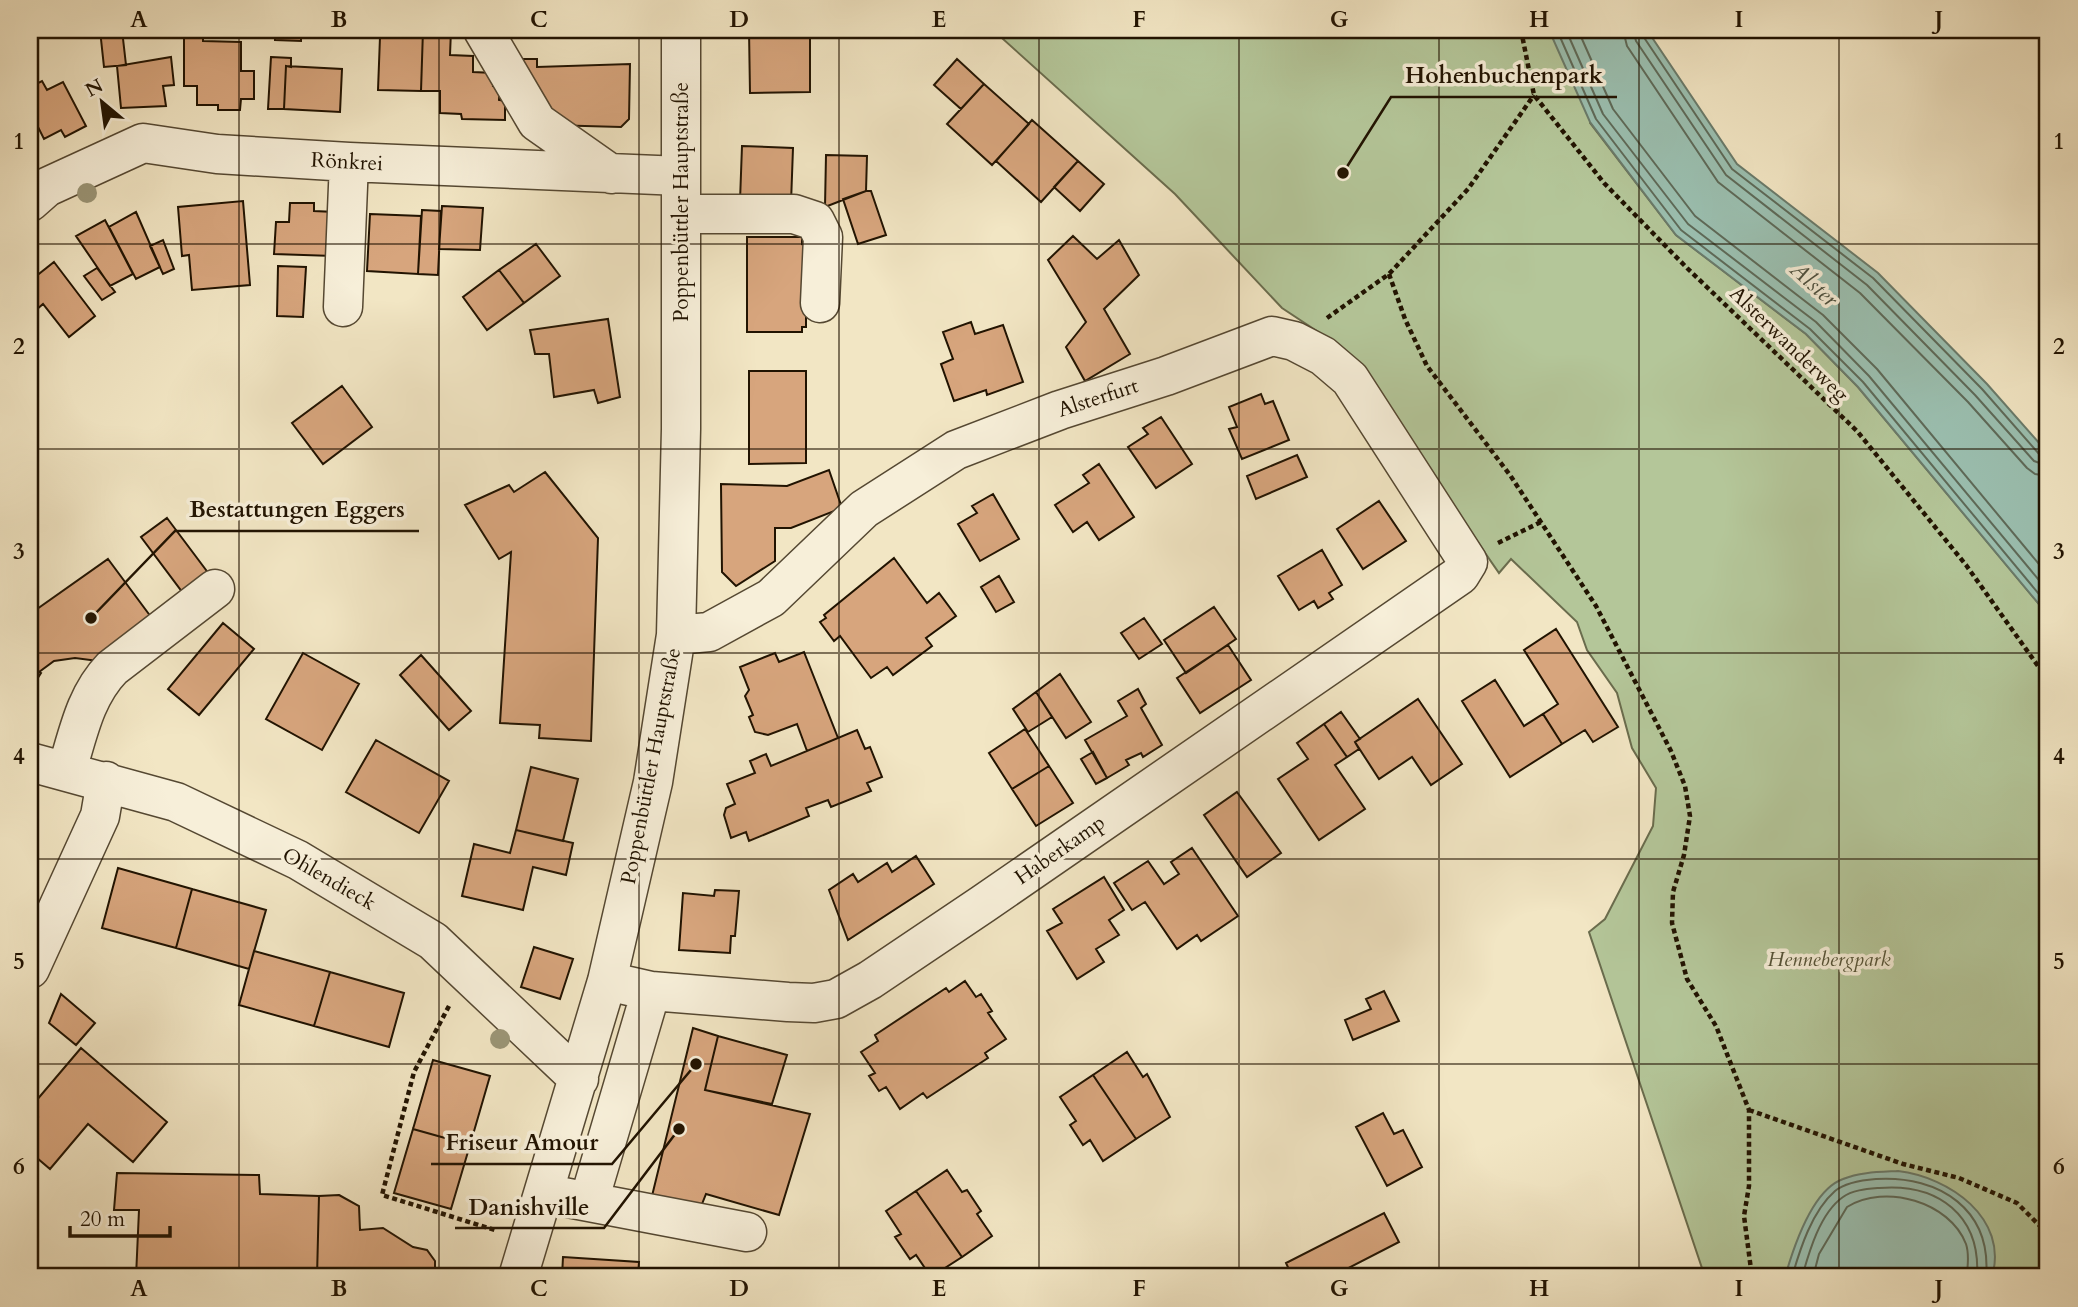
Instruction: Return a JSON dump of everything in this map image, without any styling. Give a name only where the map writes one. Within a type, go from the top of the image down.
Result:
[{"type":"street","points":[[483,30],[537,122],[611,174]]},
{"type":"street","name":"Poppenbüttler Hauptstraße","points":[[518,1277],[541,1193],[579,1079],[607,981],[653,782],[676,635],[680,515],[681,30]]},
{"type":"street","name":"Rönkrei","points":[[30,202],[47,187],[143,143],[217,154],[681,176]]},
{"type":"street","points":[[343,307],[349,162]]},
{"type":"street","points":[[681,214],[794,214],[815,220],[823,237],[820,303]]},
{"type":"street","name":"Alsterfurt","points":[[676,635],[709,632],[771,598],[864,509],[957,450],[1060,410],[1166,376],[1272,336],[1294,341],[1323,356],[1350,379],[1482,553]]},
{"type":"street","name":"Haberkamp","points":[[607,981],[651,991],[788,1002],[814,1003],[836,999],[870,980],[983,904],[1460,575],[1482,553]]},
{"type":"street","points":[[67,770],[88,701],[97,683],[215,589]]},
{"type":"street","name":"Ohlendieck","points":[[30,762],[106,780],[176,802],[298,860],[433,941],[468,971],[579,1079]]},
{"type":"street","points":[[30,969],[100,816],[106,780]]},
{"type":"street","points":[[589,1201],[651,991]]},
{"type":"street","points":[[541,1193],[747,1232]]},
{"type":"path","name":"Alsterwanderweg","points":[[1521,30],[1534,95],[1604,183],[1687,268],[1857,431],[1966,565],[2048,680]]},
{"type":"path","points":[[1294,341],[1389,274],[1468,189],[1534,95]]},
{"type":"path","points":[[1389,274],[1405,319],[1427,366],[1510,475],[1596,606],[1671,751],[1685,786],[1690,816],[1684,856],[1673,892],[1672,923],[1686,979],[1716,1026],[1749,1110],[1749,1186],[1744,1216],[1752,1277]]},
{"type":"path","points":[[1482,553],[1541,522]]},
{"type":"path","points":[[468,971],[414,1072],[382,1195],[527,1240]]},
{"type":"path","points":[[1749,1110],[1903,1164],[1959,1178],[2017,1203],[2048,1234]]},
{"type":"green space","name":"Hennebergpark","points":[[993,30],[1634,30],[1590,123],[1676,235],[1806,334],[1858,387],[2048,615],[2048,1277],[1705,1277],[1589,932],[1605,919],[1653,826],[1656,788],[1632,748],[1617,693],[1587,650],[1577,622],[1511,559],[1499,573],[1344,349],[1282,308],[1175,194]]},
{"type":"water","name":"Alster","points":[[1549,30],[1647,30],[1737,164],[1878,273],[1987,384],[2048,453],[2048,615],[1858,387],[1806,334],[1676,235],[1590,122]]},
{"type":"water","points":[[1898,1171],[1937,1182],[1970,1204],[1983,1219],[1992,1236],[1995,1256],[1992,1277],[1785,1277],[1805,1222],[1813,1207],[1832,1185],[1856,1175]]},
{"type":"building","points":[[100,30],[122,30],[126,65],[104,67]]},
{"type":"building","points":[[275,30],[301,30],[301,41],[275,40]]},
{"type":"building","points":[[398,30],[423,30],[421,91],[378,90],[380,37],[398,38]]},
{"type":"building","points":[[423,30],[451,30],[450,55],[473,56],[473,72],[494,73],[493,86],[500,86],[499,100],[505,101],[505,120],[462,119],[461,114],[440,113],[440,91],[421,91]]},
{"type":"building","points":[[749,30],[810,30],[810,92],[750,93]]},
{"type":"building","points":[[184,37],[203,37],[203,41],[241,42],[241,71],[254,71],[254,99],[241,99],[240,110],[218,110],[218,105],[197,105],[197,86],[184,86]]},
{"type":"building","points":[[171,57],[174,85],[163,86],[166,106],[121,108],[117,66]]},
{"type":"building","points":[[271,57],[291,58],[291,67],[286,66],[284,109],[268,109]]},
{"type":"building","points":[[514,59],[537,59],[537,67],[630,64],[629,119],[621,127],[549,125]]},
{"type":"building","points":[[957,59],[984,84],[961,109],[934,85]]},
{"type":"building","points":[[286,66],[342,69],[340,112],[284,109]]},
{"type":"building","points":[[42,81],[47,90],[63,82],[86,126],[65,137],[61,130],[44,139],[30,111],[30,87]]},
{"type":"building","points":[[984,84],[1029,124],[992,165],[947,124]]},
{"type":"building","points":[[1032,120],[1078,161],[1041,202],[996,161]]},
{"type":"building","points":[[742,146],[793,148],[791,203],[740,201]]},
{"type":"building","points":[[826,155],[867,156],[866,191],[825,207]]},
{"type":"building","points":[[1078,161],[1104,184],[1080,211],[1054,187]]},
{"type":"building","points":[[871,191],[886,235],[858,244],[843,199]]},
{"type":"building","points":[[243,201],[250,285],[192,290],[189,255],[182,256],[178,207]]},
{"type":"building","points":[[290,203],[314,203],[314,211],[335,212],[333,256],[274,254],[276,222],[289,222]]},
{"type":"building","points":[[442,206],[483,208],[480,250],[439,249]]},
{"type":"building","points":[[422,210],[441,211],[438,275],[418,274]]},
{"type":"building","points":[[136,212],[160,267],[136,279],[109,227]]},
{"type":"building","points":[[370,214],[421,216],[418,274],[367,271]]},
{"type":"building","points":[[105,220],[133,274],[110,286],[76,236]]},
{"type":"building","points":[[1073,236],[1097,259],[1119,240],[1139,275],[1104,309],[1130,354],[1085,381],[1066,347],[1086,322],[1048,260]]},
{"type":"building","points":[[747,237],[802,237],[802,244],[806,243],[806,327],[802,327],[802,332],[747,332]]},
{"type":"building","points":[[163,240],[174,269],[163,274],[150,246]]},
{"type":"building","points":[[536,244],[560,276],[524,303],[499,270]]},
{"type":"building","points":[[54,262],[95,316],[69,337],[43,304],[36,310],[30,302],[30,281]]},
{"type":"building","points":[[278,266],[306,267],[303,317],[277,316]]},
{"type":"building","points":[[97,268],[115,292],[102,300],[84,276]]},
{"type":"building","points":[[499,270],[524,303],[487,330],[463,297]]},
{"type":"building","points":[[608,319],[620,397],[598,403],[594,390],[554,397],[549,354],[535,354],[530,330]]},
{"type":"building","points":[[971,322],[975,334],[1003,325],[1023,382],[987,395],[986,390],[954,401],[941,364],[953,359],[943,332]]},
{"type":"building","points":[[749,371],[806,371],[806,463],[749,464]]},
{"type":"building","points":[[342,386],[372,427],[323,464],[292,423]]},
{"type":"building","points":[[1261,394],[1265,404],[1273,401],[1289,440],[1242,459],[1229,429],[1237,427],[1229,407]]},
{"type":"building","points":[[1161,417],[1192,464],[1156,488],[1128,447],[1148,434],[1143,428]]},
{"type":"building","points":[[1297,455],[1307,477],[1256,499],[1247,476]]},
{"type":"building","points":[[1099,464],[1134,517],[1099,540],[1087,522],[1073,532],[1055,505],[1089,483],[1083,475]]},
{"type":"building","points":[[829,470],[842,508],[791,528],[775,528],[775,561],[736,586],[722,572],[721,484],[787,486]]},
{"type":"building","points":[[545,472],[598,538],[591,741],[539,738],[540,725],[500,723],[511,552],[499,559],[465,505],[509,485],[514,492]]},
{"type":"building","points":[[993,494],[1019,539],[980,561],[958,524],[977,513],[972,506]]},
{"type":"building","points":[[1379,501],[1406,541],[1363,569],[1337,529]]},
{"type":"building","points":[[167,518],[212,578],[186,597],[141,537]]},
{"type":"building","points":[[1322,550],[1342,585],[1329,593],[1333,599],[1318,608],[1314,601],[1299,610],[1278,576]]},
{"type":"building","points":[[894,558],[927,603],[939,593],[956,616],[926,638],[932,646],[893,675],[887,667],[871,678],[840,636],[834,641],[820,622],[826,618],[824,615]]},
{"type":"building","points":[[108,559],[154,621],[98,661],[75,658],[54,661],[39,672],[30,666],[30,614]]},
{"type":"building","points":[[999,576],[1014,602],[996,612],[981,587]]},
{"type":"building","points":[[1214,607],[1236,639],[1186,673],[1164,640]]},
{"type":"building","points":[[1144,618],[1162,644],[1139,659],[1121,633]]},
{"type":"building","points":[[223,623],[254,649],[199,715],[168,689]]},
{"type":"building","points":[[1556,629],[1618,727],[1593,742],[1585,730],[1562,744],[1543,714],[1558,704],[1524,650]]},
{"type":"building","points":[[1228,645],[1251,680],[1200,713],[1177,678]]},
{"type":"building","points":[[804,652],[838,738],[807,751],[797,724],[768,735],[755,732],[749,717],[753,715],[745,696],[749,690],[740,667],[775,653],[779,662]]},
{"type":"building","points":[[303,653],[359,684],[322,750],[266,719]]},
{"type":"building","points":[[421,655],[471,711],[449,730],[400,675]]},
{"type":"building","points":[[30,666],[41,673],[30,690]]},
{"type":"building","points":[[1060,674],[1091,722],[1066,738],[1036,692]]},
{"type":"building","points":[[1495,680],[1524,726],[1543,714],[1562,744],[1510,777],[1462,701]]},
{"type":"building","points":[[1138,689],[1146,704],[1141,708],[1162,745],[1143,757],[1141,753],[1126,760],[1129,765],[1107,778],[1085,740],[1127,716],[1118,701]]},
{"type":"building","points":[[1036,692],[1052,717],[1028,732],[1013,709]]},
{"type":"building","points":[[1418,699],[1462,764],[1431,785],[1412,757],[1379,779],[1355,742]]},
{"type":"building","points":[[1341,712],[1360,739],[1355,742],[1359,749],[1347,757],[1324,724]]},
{"type":"building","points":[[1324,724],[1347,757],[1335,765],[1365,809],[1319,840],[1278,779],[1308,759],[1297,743]]},
{"type":"building","points":[[1025,729],[1049,766],[1012,789],[989,753]]},
{"type":"building","points":[[857,730],[865,749],[870,747],[882,777],[867,783],[871,791],[831,807],[828,800],[806,808],[809,816],[749,841],[746,832],[731,838],[724,815],[726,808],[735,804],[727,784],[755,773],[750,761],[766,754],[771,766]]},
{"type":"building","points":[[376,740],[449,781],[419,833],[346,792]]},
{"type":"building","points":[[1093,752],[1107,778],[1096,784],[1081,759]]},
{"type":"building","points":[[1049,766],[1073,803],[1036,826],[1012,789]]},
{"type":"building","points":[[531,767],[578,779],[563,841],[516,830]]},
{"type":"building","points":[[1237,792],[1281,853],[1247,877],[1204,815]]},
{"type":"building","points":[[516,830],[573,843],[566,875],[533,867],[523,910],[462,896],[474,844],[510,853]]},
{"type":"building","points":[[30,839],[37,842],[30,861]]},
{"type":"building","points":[[1192,848],[1238,916],[1201,941],[1197,935],[1177,949],[1145,902],[1132,910],[1114,883],[1148,861],[1164,884],[1179,874],[1171,862]]},
{"type":"building","points":[[916,856],[934,884],[848,940],[829,890],[853,874],[858,882],[887,863],[892,872]]},
{"type":"building","points":[[118,868],[192,889],[176,948],[102,928]]},
{"type":"building","points":[[1104,877],[1124,910],[1109,920],[1119,935],[1096,949],[1104,962],[1077,979],[1047,931],[1062,923],[1053,909]]},
{"type":"building","points":[[192,889],[266,910],[249,969],[176,948]]},
{"type":"building","points":[[715,890],[739,891],[735,936],[731,936],[730,953],[679,950],[683,893],[714,896]]},
{"type":"building","points":[[534,947],[573,959],[560,999],[521,987]]},
{"type":"building","points":[[254,951],[330,972],[314,1026],[239,1005]]},
{"type":"building","points":[[330,972],[404,993],[389,1047],[314,1026]]},
{"type":"building","points":[[965,981],[976,997],[981,994],[992,1011],[988,1013],[1006,1039],[985,1053],[988,1058],[927,1098],[923,1093],[900,1109],[886,1087],[879,1091],[869,1076],[875,1073],[861,1052],[878,1041],[875,1035],[946,988],[949,992]]},
{"type":"building","points":[[1384,991],[1399,1021],[1353,1040],[1345,1020],[1371,1009],[1366,999]]},
{"type":"building","points":[[61,994],[95,1023],[76,1045],[49,1023]]},
{"type":"building","points":[[693,1028],[718,1036],[705,1090],[810,1114],[779,1215],[706,1194],[698,1214],[651,1200]]},
{"type":"building","points":[[718,1036],[787,1055],[772,1104],[705,1090]]},
{"type":"building","points":[[81,1048],[167,1122],[133,1162],[88,1124],[50,1169],[30,1152],[30,1126],[38,1117],[30,1108]]},
{"type":"building","points":[[1127,1052],[1143,1077],[1147,1074],[1170,1117],[1136,1139],[1093,1075]]},
{"type":"building","points":[[433,1060],[490,1076],[470,1145],[413,1129]]},
{"type":"building","points":[[1093,1075],[1136,1139],[1103,1161],[1090,1140],[1083,1145],[1070,1125],[1076,1121],[1060,1097]]},
{"type":"building","points":[[1383,1113],[1394,1134],[1403,1130],[1422,1167],[1387,1186],[1356,1127]]},
{"type":"building","points":[[413,1129],[470,1145],[451,1209],[394,1193]]},
{"type":"building","points":[[947,1170],[962,1192],[967,1190],[981,1211],[977,1214],[992,1236],[962,1257],[916,1191]]},
{"type":"building","points":[[117,1173],[259,1175],[260,1194],[319,1196],[317,1277],[136,1277],[139,1210],[114,1210]]},
{"type":"building","points":[[916,1191],[962,1257],[931,1277],[916,1255],[910,1259],[895,1237],[901,1234],[886,1211]]},
{"type":"building","points":[[339,1195],[359,1206],[360,1230],[383,1228],[413,1247],[427,1250],[435,1261],[435,1277],[317,1277],[319,1196]]},
{"type":"building","points":[[1384,1213],[1399,1242],[1331,1277],[1289,1277],[1292,1276],[1286,1263]]},
{"type":"building","points":[[563,1257],[639,1262],[638,1277],[562,1277]]},
{"type":"place","name":"Hohenbuchenpark","points":[[1343,173]]},
{"type":"place","name":"Bestattungen Eggers","points":[[91,618]]},
{"type":"place","name":"Friseur Amour","points":[[696,1064]]},
{"type":"place","name":"Danishville","points":[[679,1129]]}]
